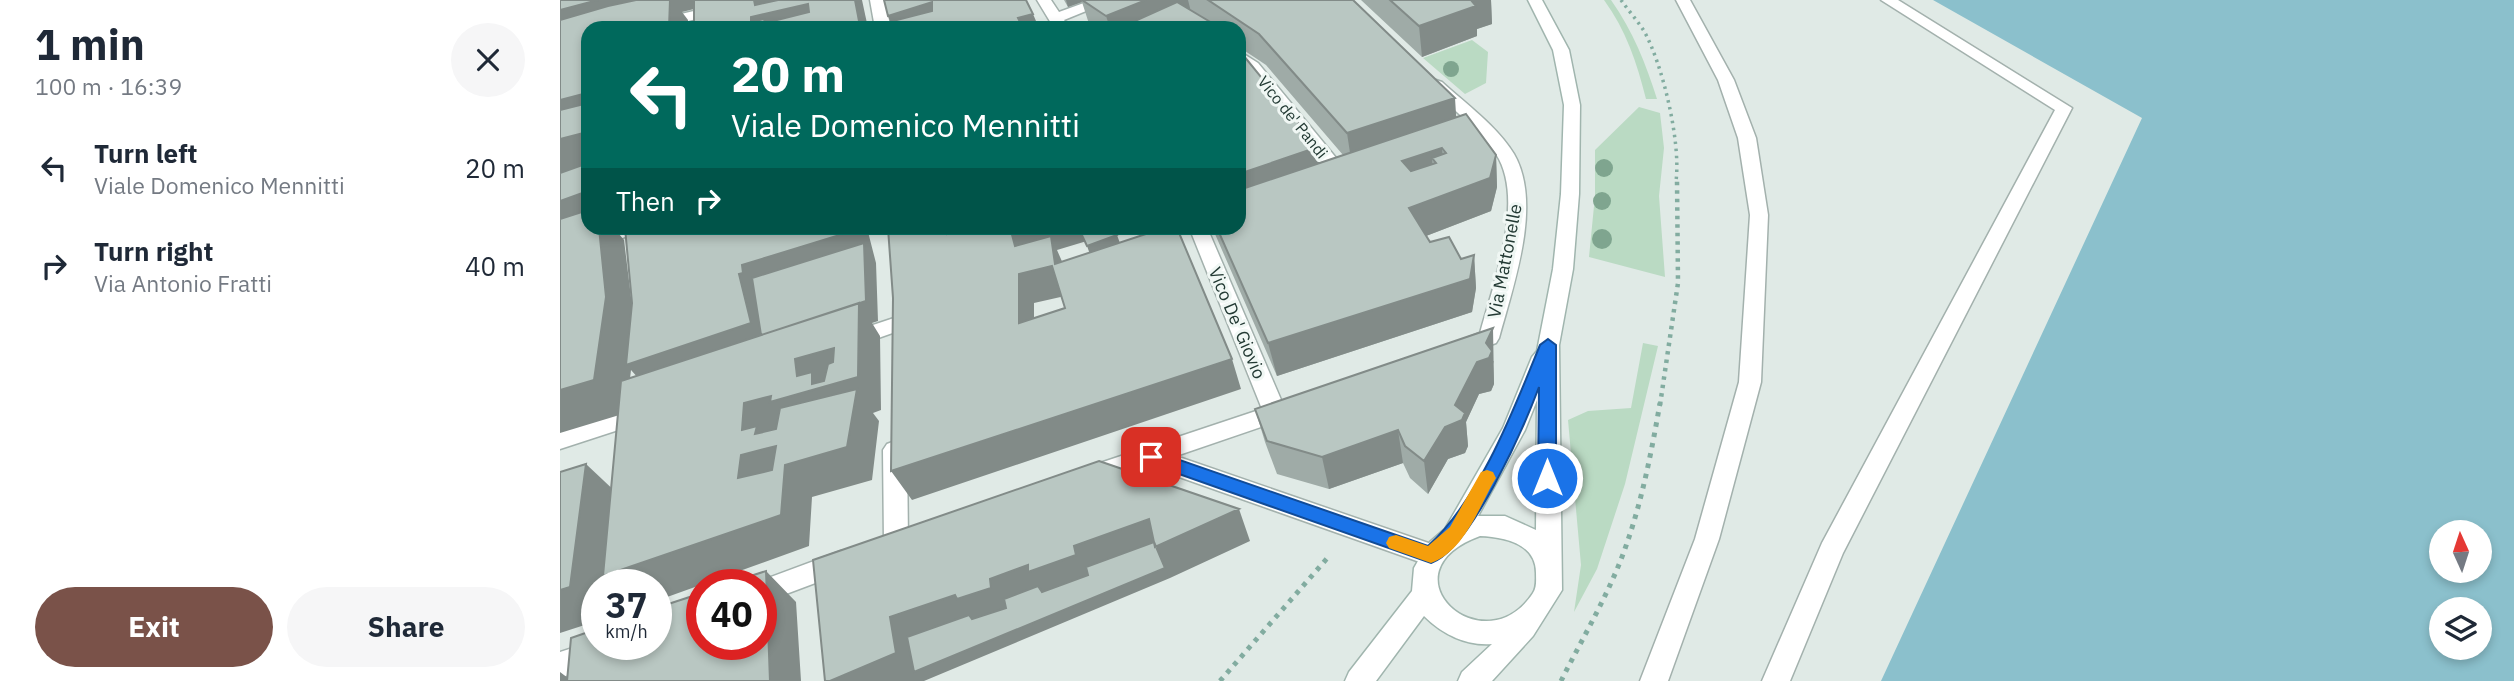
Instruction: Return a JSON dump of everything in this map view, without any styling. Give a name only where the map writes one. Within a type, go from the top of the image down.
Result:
[{"type":"street","points":[[670,21],[758,0]]},
{"type":"street","points":[[877,0],[882,21]]},
{"type":"street","points":[[1044,0],[1057,21]]},
{"type":"street","points":[[1062,21],[1106,0]]},
{"type":"street","points":[[1472,681],[1491,666],[1534,616],[1549,590],[1548,345],[1564,257],[1570,194],[1572,105],[1561,50],[1535,0]]},
{"type":"street","points":[[1654,681],[1707,539],[1750,382],[1759,215],[1748,138],[1726,80],[1683,0]]},
{"type":"street","points":[[1776,681],[1831,551],[2064,108],[1888,0]]},
{"type":"street","name":"Vico de' Pandi","points":[[1246,61],[1345,180]]},
{"type":"street","name":"Via Mattonelle","points":[[1427,76],[1478,134],[1506,155],[1516,176],[1519,208],[1489,338],[1451,351]]},
{"type":"street","points":[[560,254],[614,235]]},
{"type":"street","points":[[635,235],[637,254]]},
{"type":"street","name":"Vico De' Giovio","points":[[1201,235],[1275,414]]},
{"type":"street","points":[[893,297],[894,352]]},
{"type":"street","points":[[830,347],[894,325]]},
{"type":"street","points":[[1534,616],[1505,632],[1471,634],[1441,620],[1425,594],[1424,574],[1431,555],[1456,532],[1514,430],[1548,345]]},
{"type":"street","points":[[637,441],[641,390]]},
{"type":"street","points":[[1073,482],[1300,405]]},
{"type":"street","points":[[560,440],[664,406]]},
{"type":"street","points":[[895,434],[896,544]]},
{"type":"street","points":[[1151,457],[1431,555]]},
{"type":"street","points":[[1456,532],[1483,525],[1510,528],[1533,540],[1547,561]]},
{"type":"street","points":[[777,586],[921,535]]},
{"type":"street","points":[[818,570],[821,598]]},
{"type":"street","points":[[1359,681],[1425,594]]},
{"type":"street","points":[[560,665],[581,658]]},
{"type":"street","points":[[595,681],[604,660]]},
{"type":"path","points":[[1561,681],[1610,584],[1628,540],[1651,452],[1678,284],[1675,195],[1678,167],[1674,127],[1656,61],[1644,32],[1621,0]]},
{"type":"path","points":[[1220,681],[1335,549]]},
{"type":"green space","points":[[1604,0],[1611,0],[1626,24],[1657,99],[1646,99],[1630,47]]},
{"type":"green space","points":[[1472,40],[1488,52],[1486,83],[1465,94],[1423,58]]},
{"type":"green space","points":[[1639,107],[1660,113],[1664,148],[1659,196],[1665,277],[1589,257],[1595,196],[1595,150]]},
{"type":"green space","points":[[1643,343],[1658,346],[1625,484],[1597,569],[1574,612],[1581,565],[1568,420],[1588,411],[1631,408]]},
{"type":"water","points":[[1933,0],[2514,0],[2514,681],[1881,681],[2142,118]]},
{"type":"building","points":[[560,0],[598,0],[560,10]]},
{"type":"building","points":[[636,0],[670,0],[669,21],[581,21],[581,95],[560,100],[560,20]]},
{"type":"building","points":[[694,0],[754,0],[755,5],[778,0],[855,0],[859,21],[773,21],[809,12],[808,4],[751,17],[751,21],[694,21]]},
{"type":"building","points":[[884,0],[1026,0],[1033,14],[1018,18],[1020,21],[893,21],[932,11],[932,2],[888,16]]},
{"type":"building","points":[[1082,0],[1146,0],[1106,16]]},
{"type":"building","points":[[1208,0],[1353,0],[1455,98],[1347,133],[1259,34],[1246,25],[1246,21],[1240,21]]},
{"type":"building","points":[[1390,0],[1471,0],[1476,6],[1419,26]]},
{"type":"building","points":[[1177,2],[1209,21],[1139,21]]},
{"type":"building","points":[[1246,59],[1318,147],[1246,172]]},
{"type":"building","points":[[581,105],[581,134],[560,139],[560,110]]},
{"type":"building","points":[[1466,114],[1496,155],[1490,178],[1409,208],[1430,242],[1449,237],[1461,259],[1474,255],[1470,279],[1268,343],[1220,235],[1246,235],[1246,188]],"holes":[[[1442,148],[1446,153],[1432,158],[1436,163],[1411,171],[1402,161]]]},
{"type":"building","points":[[581,166],[581,194],[560,201],[560,173]]},
{"type":"building","points":[[581,212],[581,235],[600,235],[606,297],[594,380],[560,390],[560,219]]},
{"type":"building","points":[[626,235],[840,235],[742,265],[743,273],[739,274],[751,323],[626,365],[632,303]]},
{"type":"building","points":[[888,235],[1012,235],[1015,246],[1051,236],[1055,264],[1143,235],[1180,235],[1232,359],[891,471],[893,298]],"holes":[[[1052,266],[1065,308],[1019,323],[1019,274]]]},
{"type":"building","points":[[1082,235],[1117,235],[1087,246]]},
{"type":"building","points":[[864,243],[866,301],[761,335],[752,278]]},
{"type":"building","points":[[859,303],[858,377],[770,402],[771,396],[744,403],[742,430],[757,426],[755,434],[776,429],[780,408],[857,389],[847,447],[785,465],[781,515],[623,569],[604,569],[621,381]],"holes":[[[834,348],[833,362],[828,364],[824,381],[812,384],[812,372],[797,376],[795,359]],[[776,446],[772,470],[738,478],[741,455]]]},
{"type":"building","points":[[1493,328],[1486,343],[1492,351],[1489,358],[1477,362],[1455,405],[1465,413],[1462,420],[1445,427],[1424,461],[1405,446],[1398,430],[1322,457],[1267,441],[1255,409]]},
{"type":"building","points":[[1099,461],[1239,509],[1155,547],[1149,519],[1074,546],[1076,555],[1028,572],[1028,565],[990,579],[991,588],[957,599],[955,595],[890,617],[896,653],[825,681],[813,560]]},
{"type":"building","points":[[586,464],[570,587],[560,590],[560,472]]},
{"type":"building","points":[[1154,542],[1165,568],[914,672],[907,637],[969,615],[972,619],[1006,608],[1004,599],[1038,586],[1042,592],[1088,575],[1086,567]]},
{"type":"building","points":[[686,598],[686,660],[769,660],[770,681],[567,681],[571,638],[581,635],[581,660],[672,660],[672,603]]},
{"type":"slow traffic","points":[[1396,543],[1431,555],[1442,542],[1456,532],[1487,478]]},
{"type":"route","points":[[1151,457],[1431,555],[1442,542],[1456,532],[1514,430],[1548,345],[1547,478]]}]
